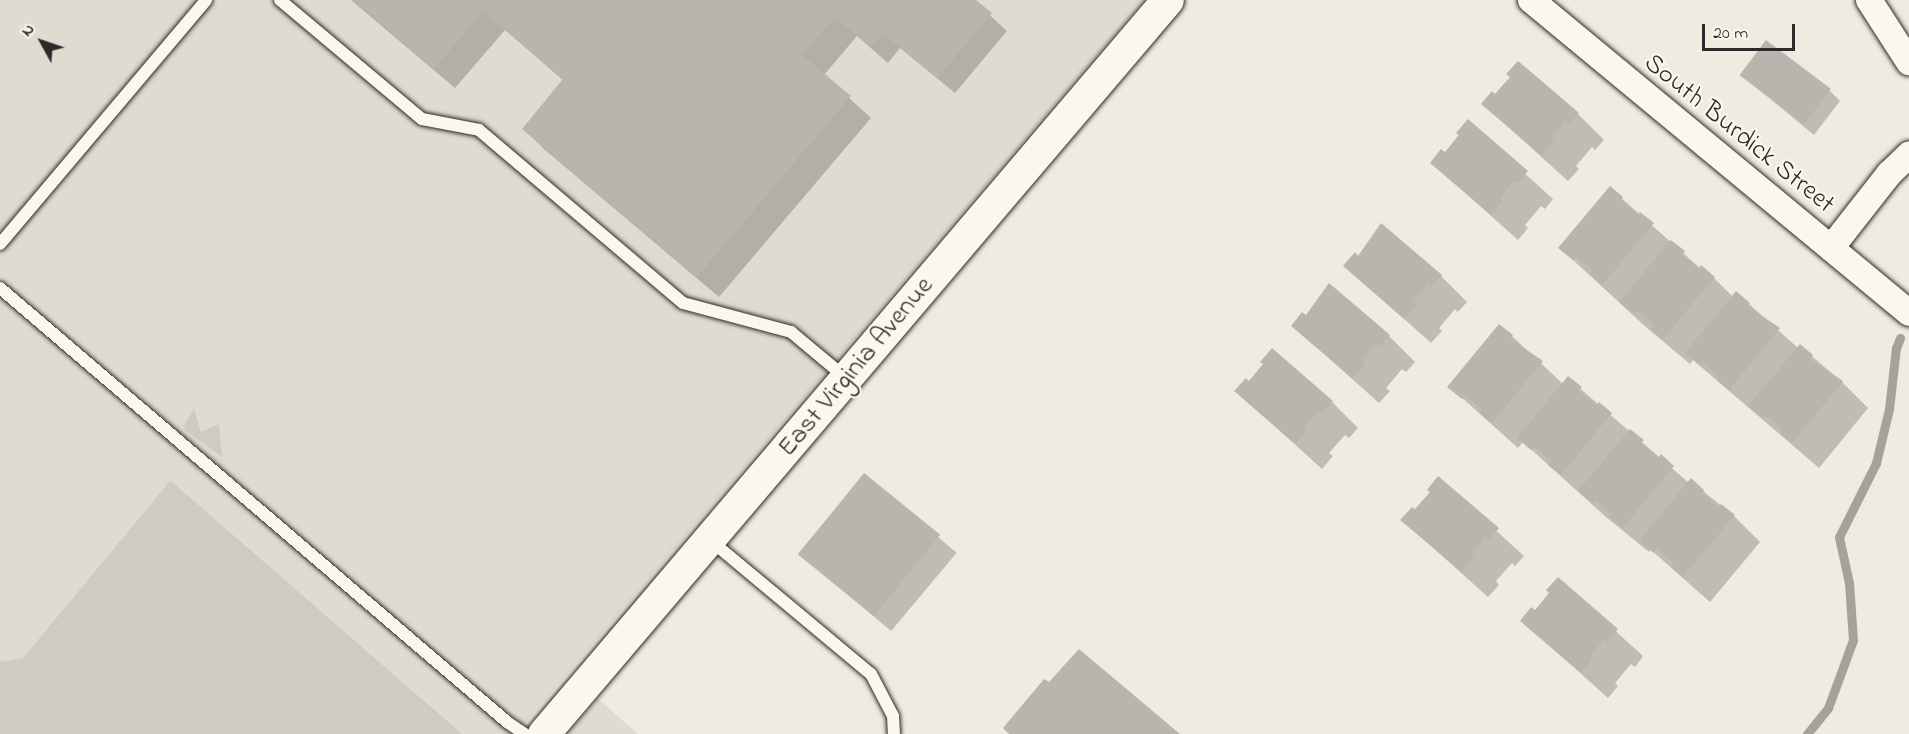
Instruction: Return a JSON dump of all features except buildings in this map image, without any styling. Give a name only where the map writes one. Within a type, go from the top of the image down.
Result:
[{"type":"street","name":"East Virginia Avenue","points":[[544,734],[1168,0]]},
{"type":"street","name":"South Burdick Street","points":[[1531,0],[1909,313]]},
{"type":"street","points":[[1869,0],[1909,62]]},
{"type":"street","points":[[1831,248],[1889,174],[1909,155]]},
{"type":"lane","points":[[0,244],[206,0]]},
{"type":"lane","points":[[280,0],[422,119],[479,130],[683,303],[791,333],[847,378]]},
{"type":"lane","points":[[0,288],[499,715],[525,734]]},
{"type":"lane","points":[[710,540],[871,674],[893,716],[894,734]]},
{"type":"shaded area","points":[[0,0],[1144,0],[516,734],[0,734]]},
{"type":"shaded area","points":[[194,409],[201,432],[219,424],[222,457],[186,431],[184,425]]},
{"type":"shaded area","points":[[170,481],[462,734],[0,734],[0,662],[23,658]]},
{"type":"shaded area","points":[[598,699],[638,734],[568,734]]},
{"type":"waterway","points":[[1807,734],[1828,708],[1853,640],[1849,583],[1839,537],[1876,463],[1889,409],[1896,348],[1900,338]]}]
